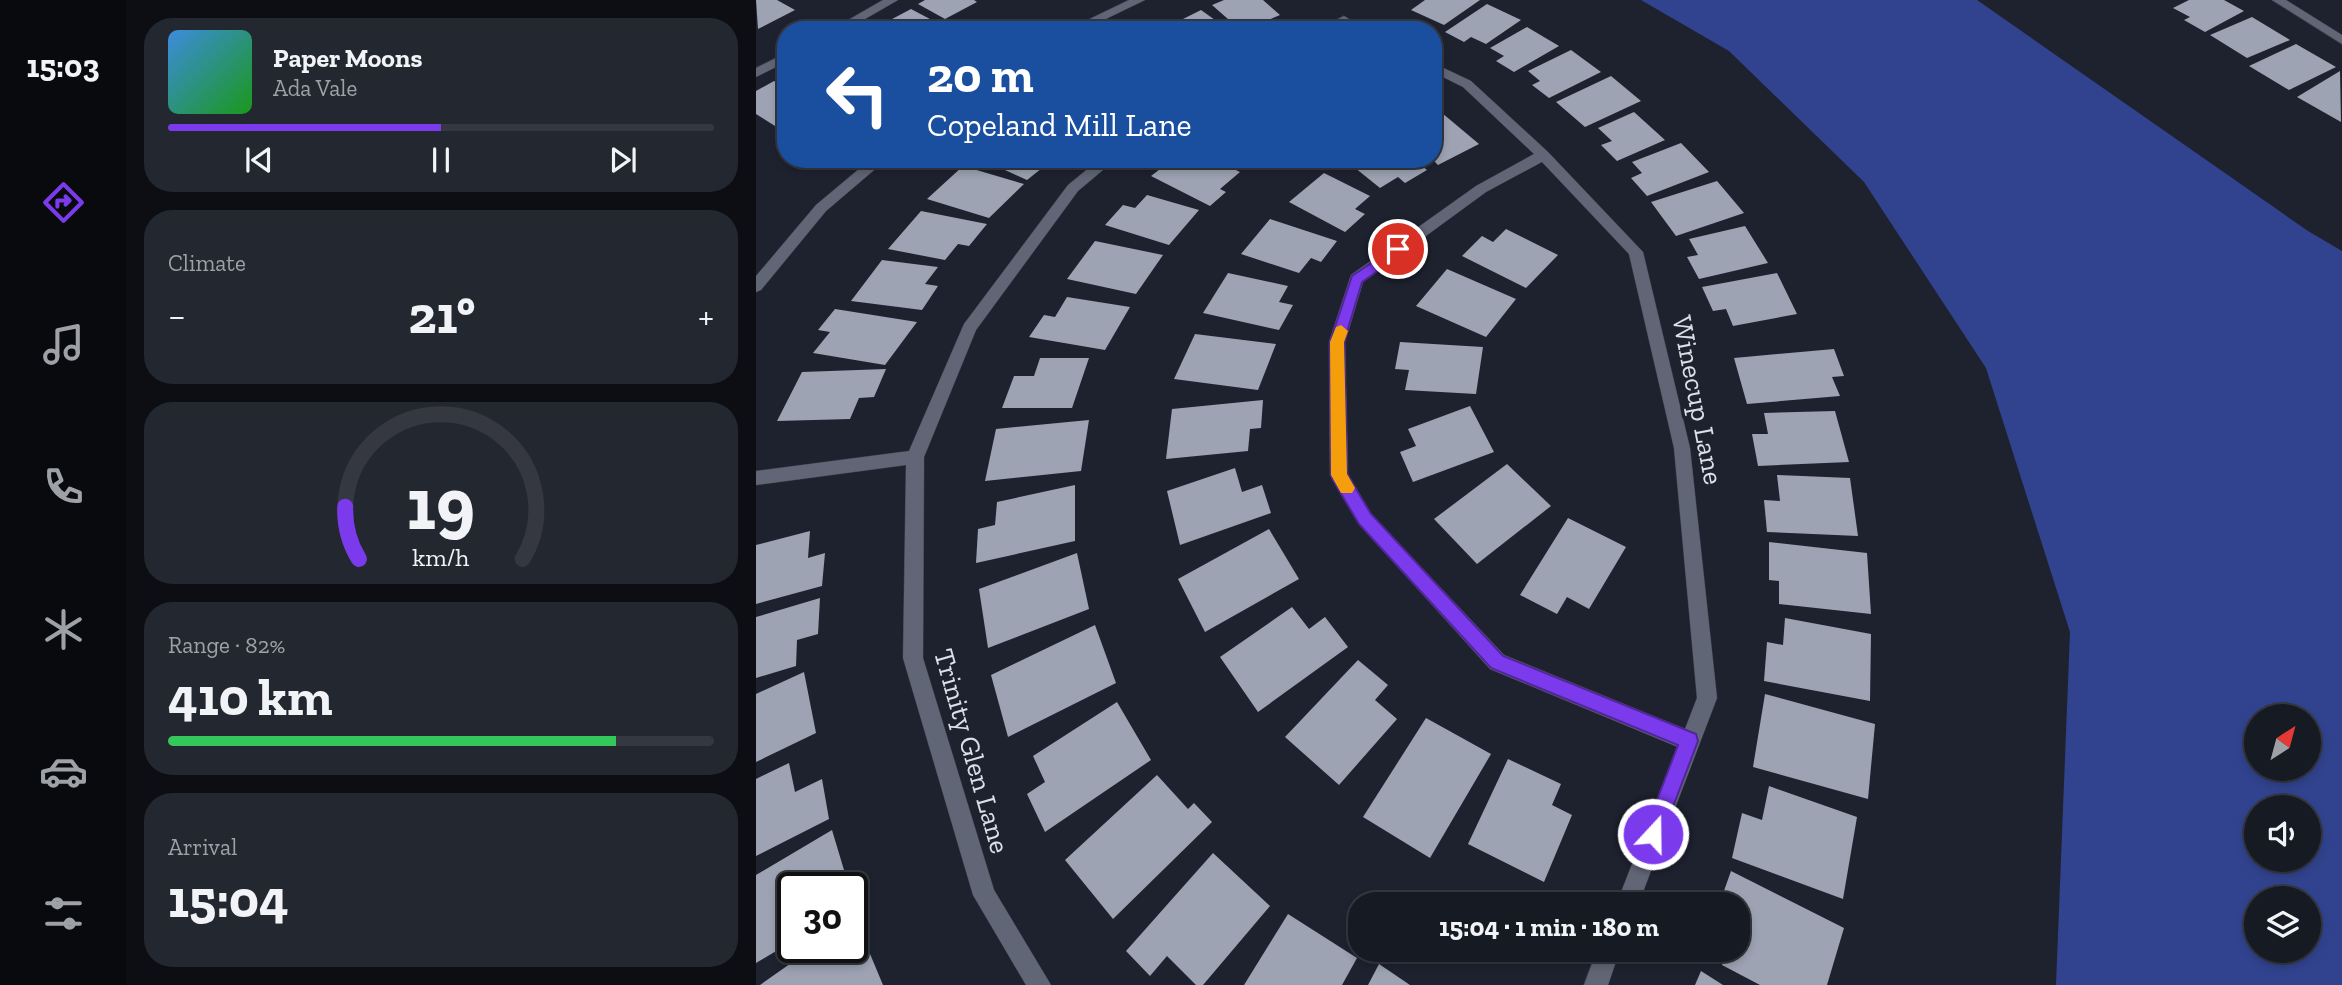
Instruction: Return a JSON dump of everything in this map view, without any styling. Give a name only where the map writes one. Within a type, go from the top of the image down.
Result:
[{"type":"street","points":[[854,21],[892,0]]},
{"type":"street","points":[[1093,21],[1139,0]]},
{"type":"street","points":[[2278,0],[2342,40]]},
{"type":"street","points":[[756,73],[777,62]]},
{"type":"street","name":"Winecup Lane","points":[[1442,72],[1467,85],[1543,155],[1636,253],[1682,448],[1707,698],[1632,892]]},
{"type":"street","points":[[1543,155],[1481,189],[1356,279],[1337,342],[1339,475],[1365,519],[1497,662],[1689,741]]},
{"type":"street","points":[[756,286],[821,208],[869,168]]},
{"type":"street","name":"Trinity Glen Lane","points":[[1039,985],[984,895],[913,658],[915,457],[970,328],[1073,188],[1099,168]]},
{"type":"street","points":[[756,478],[915,457]]},
{"type":"street","points":[[1596,985],[1605,962]]},
{"type":"water","points":[[1641,0],[1977,0],[2308,231],[2342,251],[2342,985],[2056,985],[2070,632],[1986,368],[1864,182],[1729,51]]},
{"type":"building","points":[[756,0],[777,0],[795,10],[758,29]]},
{"type":"building","points":[[925,0],[977,2],[945,19],[918,4]]},
{"type":"building","points":[[1224,0],[1263,0],[1280,15],[1266,21],[1230,21],[1212,5]]},
{"type":"building","points":[[1425,0],[1480,0],[1444,25],[1442,21],[1435,21],[1411,10]]},
{"type":"building","points":[[2189,0],[2224,0],[2244,11],[2205,32],[2184,20],[2190,17],[2173,8]]},
{"type":"building","points":[[1487,4],[1521,20],[1486,44],[1471,37],[1464,42],[1445,32]]},
{"type":"building","points":[[911,9],[934,21],[888,21]]},
{"type":"building","points":[[1201,10],[1216,21],[1179,21]]},
{"type":"building","points":[[2252,17],[2290,40],[2247,58],[2210,35]]},
{"type":"building","points":[[1527,27],[1559,46],[1514,72],[1496,61],[1504,56],[1490,48]]},
{"type":"building","points":[[2296,44],[2336,67],[2289,90],[2249,66]]},
{"type":"building","points":[[1571,50],[1601,72],[1549,98],[1532,85],[1540,81],[1528,71]]},
{"type":"building","points":[[2340,71],[2341,122],[2297,97]]},
{"type":"building","points":[[1611,76],[1641,101],[1585,127],[1556,102]]},
{"type":"building","points":[[774,81],[777,83],[777,125],[756,114],[756,91]]},
{"type":"building","points":[[1634,112],[1665,140],[1617,161],[1601,145],[1612,141],[1598,128]]},
{"type":"building","points":[[1442,113],[1479,144],[1442,163]]},
{"type":"building","points":[[1681,143],[1709,172],[1647,196],[1631,178],[1642,173],[1632,162]]},
{"type":"building","points":[[961,168],[970,168],[1024,184],[989,218],[927,199]]},
{"type":"building","points":[[1001,168],[1042,168],[1027,180]]},
{"type":"building","points":[[1161,168],[1232,168],[1240,172],[1220,189],[1226,192],[1210,206],[1151,176]]},
{"type":"building","points":[[1355,168],[1427,170],[1405,183],[1398,177],[1380,188]]},
{"type":"building","points":[[1324,173],[1370,196],[1355,209],[1365,214],[1345,232],[1289,202]]},
{"type":"building","points":[[1717,181],[1744,213],[1676,236],[1651,202]]},
{"type":"building","points":[[1147,195],[1199,210],[1169,245],[1105,225],[1123,205],[1135,208]]},
{"type":"building","points":[[921,211],[987,224],[969,246],[958,244],[945,260],[888,249]]},
{"type":"building","points":[[1270,219],[1337,241],[1321,262],[1311,258],[1299,273],[1241,254]]},
{"type":"building","points":[[1745,226],[1768,263],[1699,279],[1687,257],[1698,255],[1689,239]]},
{"type":"building","points":[[1506,229],[1558,255],[1526,288],[1462,256],[1482,236],[1493,242]]},
{"type":"building","points":[[1095,241],[1163,255],[1136,294],[1067,279]]},
{"type":"building","points":[[882,260],[938,267],[925,284],[938,286],[922,310],[851,301]]},
{"type":"building","points":[[1447,269],[1516,299],[1486,337],[1416,306]]},
{"type":"building","points":[[1228,273],[1288,286],[1279,302],[1293,305],[1279,330],[1203,313]]},
{"type":"building","points":[[1777,273],[1797,314],[1733,326],[1726,309],[1713,311],[1702,287]]},
{"type":"building","points":[[1067,297],[1130,307],[1105,350],[1029,337],[1044,315],[1055,317]]},
{"type":"building","points":[[835,309],[917,322],[885,365],[813,353],[830,332],[818,330]]},
{"type":"building","points":[[1195,334],[1276,344],[1258,390],[1174,379]]},
{"type":"building","points":[[1400,342],[1483,347],[1476,394],[1405,390],[1409,370],[1395,369]]},
{"type":"building","points":[[1834,349],[1844,376],[1832,377],[1840,396],[1747,404],[1734,358]]},
{"type":"building","points":[[1040,358],[1089,358],[1072,408],[1002,408],[1014,376],[1034,376]]},
{"type":"building","points":[[886,369],[874,397],[859,398],[850,419],[777,421],[802,372]]},
{"type":"building","points":[[1263,400],[1261,428],[1250,429],[1248,451],[1166,459],[1172,409]]},
{"type":"building","points":[[1470,406],[1494,452],[1413,482],[1400,452],[1416,446],[1408,429]]},
{"type":"building","points":[[1835,411],[1849,462],[1758,466],[1752,434],[1768,434],[1764,413]]},
{"type":"building","points":[[1089,420],[1081,471],[985,481],[996,429]]},
{"type":"building","points":[[1507,464],[1551,506],[1477,564],[1434,519]]},
{"type":"building","points":[[1235,468],[1242,492],[1262,485],[1271,513],[1180,545],[1167,491]]},
{"type":"building","points":[[1777,475],[1850,478],[1858,536],[1767,532],[1764,500],[1780,501]]},
{"type":"building","points":[[1075,485],[1075,541],[976,563],[978,529],[995,525],[997,502]]},
{"type":"building","points":[[1568,518],[1626,547],[1589,609],[1567,597],[1557,614],[1520,595]]},
{"type":"building","points":[[1269,529],[1299,579],[1205,632],[1178,579]]},
{"type":"building","points":[[810,531],[808,558],[825,553],[822,586],[756,604],[756,545]]},
{"type":"building","points":[[1769,542],[1867,553],[1871,614],[1779,604],[1779,581],[1769,580]]},
{"type":"building","points":[[1077,553],[1089,609],[988,648],[979,589]]},
{"type":"building","points":[[820,598],[818,634],[797,640],[796,666],[756,678],[756,617]]},
{"type":"building","points":[[1292,607],[1309,629],[1325,617],[1348,647],[1258,712],[1220,657]]},
{"type":"building","points":[[1785,618],[1871,634],[1870,701],[1764,681],[1767,642],[1783,645]]},
{"type":"building","points":[[1095,625],[1116,683],[1008,737],[991,675]]},
{"type":"building","points":[[1358,660],[1388,685],[1375,700],[1397,719],[1339,785],[1285,737]]},
{"type":"building","points":[[804,672],[816,733],[756,762],[756,694]]},
{"type":"building","points":[[1765,694],[1875,724],[1868,799],[1753,767]]},
{"type":"building","points":[[1117,702],[1151,760],[1045,832],[1027,794],[1045,782],[1033,756]]},
{"type":"building","points":[[1426,718],[1491,754],[1430,858],[1363,817]]},
{"type":"building","points":[[1508,759],[1561,784],[1552,805],[1572,815],[1544,882],[1468,844]]},
{"type":"building","points":[[789,763],[795,792],[822,779],[829,819],[756,856],[756,779]]},
{"type":"building","points":[[1157,775],[1188,809],[1194,803],[1212,822],[1113,919],[1065,860]]},
{"type":"building","points":[[1769,786],[1857,817],[1843,899],[1732,858],[1742,813],[1762,820]]},
{"type":"building","points":[[832,830],[845,872],[777,872],[777,951],[756,963],[756,875]]},
{"type":"building","points":[[1213,853],[1270,906],[1203,985],[1196,985],[1167,956],[1150,976],[1126,951]]},
{"type":"building","points":[[1731,871],[1844,928],[1827,985],[1760,985],[1722,965],[1723,962],[1750,962],[1750,892],[1724,892]]},
{"type":"building","points":[[1288,914],[1348,952],[1348,962],[1355,962],[1342,985],[1244,985]]},
{"type":"building","points":[[868,949],[883,985],[760,985],[791,963],[868,963]]},
{"type":"building","points":[[1379,964],[1410,985],[1368,985]]},
{"type":"building","points":[[1701,971],[1723,985],[1695,985]]},
{"type":"slow traffic","points":[[1341,331],[1337,342],[1339,475],[1347,488]]},
{"type":"route","points":[[1398,249],[1356,279],[1337,342],[1339,475],[1365,519],[1497,662],[1689,741],[1653,834]]}]
